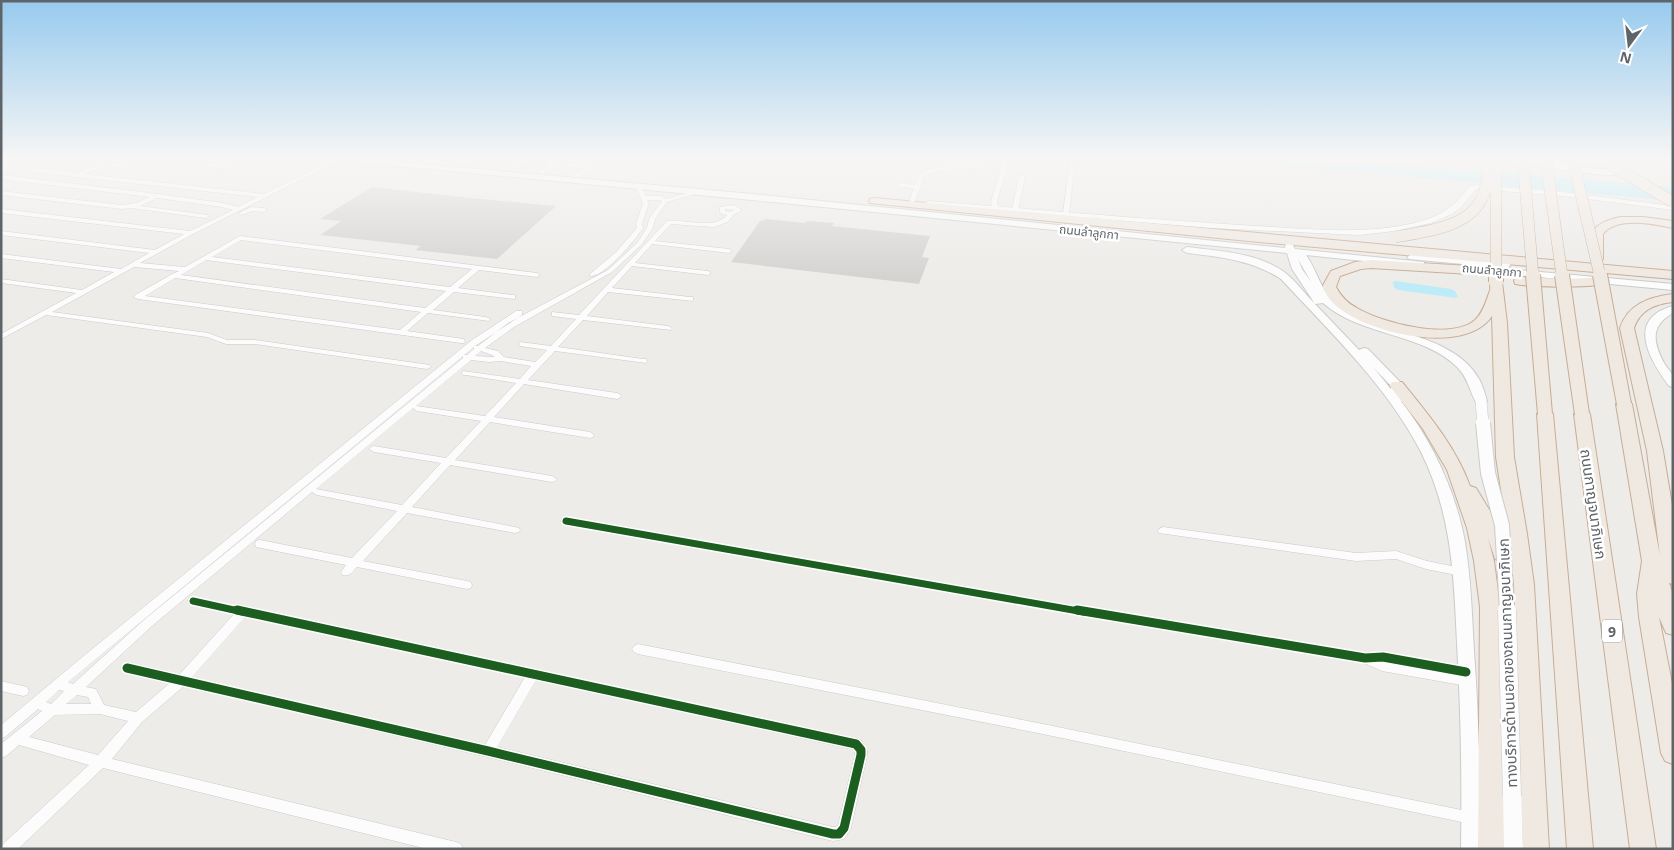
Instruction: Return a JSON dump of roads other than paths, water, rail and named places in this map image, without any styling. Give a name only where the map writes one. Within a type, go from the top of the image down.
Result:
[{"type":"highway","points":[[1189,231],[1330,239],[1395,236],[1437,228],[1455,222],[1478,206],[1482,200]]},
{"type":"highway","points":[[1496,200],[1496,282],[1500,323],[1504,458],[1522,567],[1536,849]]},
{"type":"highway","points":[[1526,200],[1580,849]]},
{"type":"highway","name":"ถนนกาญจนาภิเษก","points":[[1552,200],[1643,849]]},
{"type":"highway","points":[[1582,200],[1596,259],[1624,404],[1651,558],[1673,628]]},
{"type":"highway","points":[[874,201],[1624,271]]},
{"type":"highway","points":[[1066,214],[1093,221]]},
{"type":"highway","points":[[1596,259],[1597,234],[1606,225],[1614,222],[1637,221],[1673,224]]},
{"type":"highway","points":[[1316,248],[1338,247],[1673,275]]},
{"type":"highway","points":[[1496,282],[1488,313],[1479,325],[1468,330],[1450,333],[1423,332],[1389,326],[1360,315],[1336,300],[1329,287],[1335,274],[1359,265],[1382,264],[1519,273]]},
{"type":"highway","points":[[1355,267],[1388,268],[1511,281],[1567,283],[1605,281]]},
{"type":"highway","points":[[1673,298],[1655,302],[1637,310],[1631,317],[1628,328],[1655,451],[1673,576]]},
{"type":"highway","points":[[1397,385],[1430,427],[1481,508],[1498,539],[1516,612],[1526,638]]},
{"type":"highway","points":[[1456,470],[1476,528],[1490,607],[1491,849]]},
{"type":"highway","points":[[1651,558],[1646,594],[1673,753]]},
{"type":"main road","name":"ถนนลำลูกกา","points":[[784,200],[994,222],[1293,248],[1445,266],[1673,287]]},
{"type":"main road","name":"ถนนลำลูกกา","points":[[832,200],[1215,241]]},
{"type":"main road","points":[[857,202],[874,201]]},
{"type":"main road","points":[[994,222],[1030,229],[1231,256],[1269,267],[1288,280],[1354,351],[1398,405],[1427,452],[1445,494],[1457,540],[1461,572],[1470,734],[1471,849]]},
{"type":"main road","points":[[1030,229],[1224,251],[1259,258],[1276,266],[1290,275],[1397,385],[1398,405]]},
{"type":"main road","name":"ถนนลำลูกกา","points":[[1293,248],[1316,248],[1673,281]]},
{"type":"main road","points":[[1293,248],[1291,256],[1308,289],[1331,317]]},
{"type":"main road","name":"ทางบริการด้านนอกของถนนกาญจนาภิเษก","points":[[1293,248],[1304,258],[1321,296],[1336,309],[1363,322],[1428,345],[1454,359],[1473,377],[1479,388],[1488,473],[1502,525],[1505,553],[1514,849]]},
{"type":"main road","points":[[1315,281],[1318,273],[1316,263],[1330,259],[1420,266],[1445,266]]},
{"type":"main road","points":[[1297,268],[1296,264],[1300,263],[1306,264],[1310,270]]},
{"type":"main road","points":[[1673,309],[1660,315],[1650,329],[1652,352],[1673,384]]},
{"type":"street","points":[[62,200],[206,216]]},
{"type":"street","points":[[129,207],[148,200]]},
{"type":"street","points":[[184,200],[223,205],[237,210]]},
{"type":"street","points":[[1,337],[191,233],[257,200]]},
{"type":"street","points":[[1,752],[52,710],[148,623],[370,446],[464,351],[480,348],[511,325],[570,291],[614,258],[630,243],[640,228],[639,224],[645,209],[645,200]]},
{"type":"street","points":[[1,733],[58,684],[464,351],[501,323],[610,271],[639,244],[665,200]]},
{"type":"street","points":[[995,200],[995,208]]},
{"type":"street","points":[[1015,210],[1017,200]]},
{"type":"street","points":[[1066,214],[1068,200]]},
{"type":"street","points":[[874,201],[995,208],[1189,225],[1340,232],[1378,231],[1412,226],[1447,214],[1458,207],[1463,200]]},
{"type":"street","points":[[1608,200],[1673,208]]},
{"type":"street","points":[[230,213],[240,214],[251,209],[264,210]]},
{"type":"street","points":[[645,209],[658,210]]},
{"type":"street","points":[[1,211],[191,233]]},
{"type":"street","points":[[346,572],[669,222],[714,225],[726,221],[731,214]]},
{"type":"street","points":[[639,224],[650,224]]},
{"type":"street","points":[[1,234],[156,252]]},
{"type":"street","points":[[537,275],[240,238],[138,297],[401,333],[464,351],[538,365]]},
{"type":"street","points":[[651,242],[729,251]]},
{"type":"street","points":[[1,256],[128,268],[486,319]]},
{"type":"street","points":[[205,258],[512,297]]},
{"type":"street","points":[[630,264],[708,273]]},
{"type":"street","points":[[128,268],[184,270]]},
{"type":"street","points":[[401,333],[477,268]]},
{"type":"street","points":[[1,281],[84,292]]},
{"type":"street","points":[[607,290],[690,299]]},
{"type":"street","points":[[45,313],[208,335],[226,342],[255,342],[427,367]]},
{"type":"street","points":[[555,314],[668,328]]},
{"type":"street","points":[[523,344],[643,361]]},
{"type":"street","points":[[480,348],[495,353],[501,358]]},
{"type":"street","points":[[466,373],[616,396]]},
{"type":"street","points":[[417,408],[590,435]]},
{"type":"street","points":[[356,440],[370,446],[552,479]]},
{"type":"street","points":[[317,492],[515,530]]},
{"type":"street","points":[[566,521],[1126,619],[1365,658],[1382,666],[1466,676]]},
{"type":"street","points":[[1163,530],[1356,557],[1396,555],[1426,565],[1461,572]]},
{"type":"street","points":[[260,544],[467,585]]},
{"type":"street","points":[[226,546],[239,549]]},
{"type":"street","points":[[127,668],[488,751],[834,834],[839,834],[844,828],[861,755],[856,744],[193,601]]},
{"type":"street","points":[[8,849],[101,762],[138,718],[181,681],[242,613]]},
{"type":"street","points":[[638,650],[1043,729],[1472,818]]},
{"type":"street","points":[[488,751],[533,674]]},
{"type":"street","points":[[58,684],[74,690],[92,693],[100,709]]},
{"type":"street","points":[[1,686],[23,691]]},
{"type":"street","points":[[37,704],[52,710],[100,709],[138,718]]},
{"type":"street","points":[[16,739],[423,845],[456,849]]},
{"type":"water","points":[[1393,282],[1451,289],[1455,291],[1458,297],[1398,290],[1394,288]]}]
